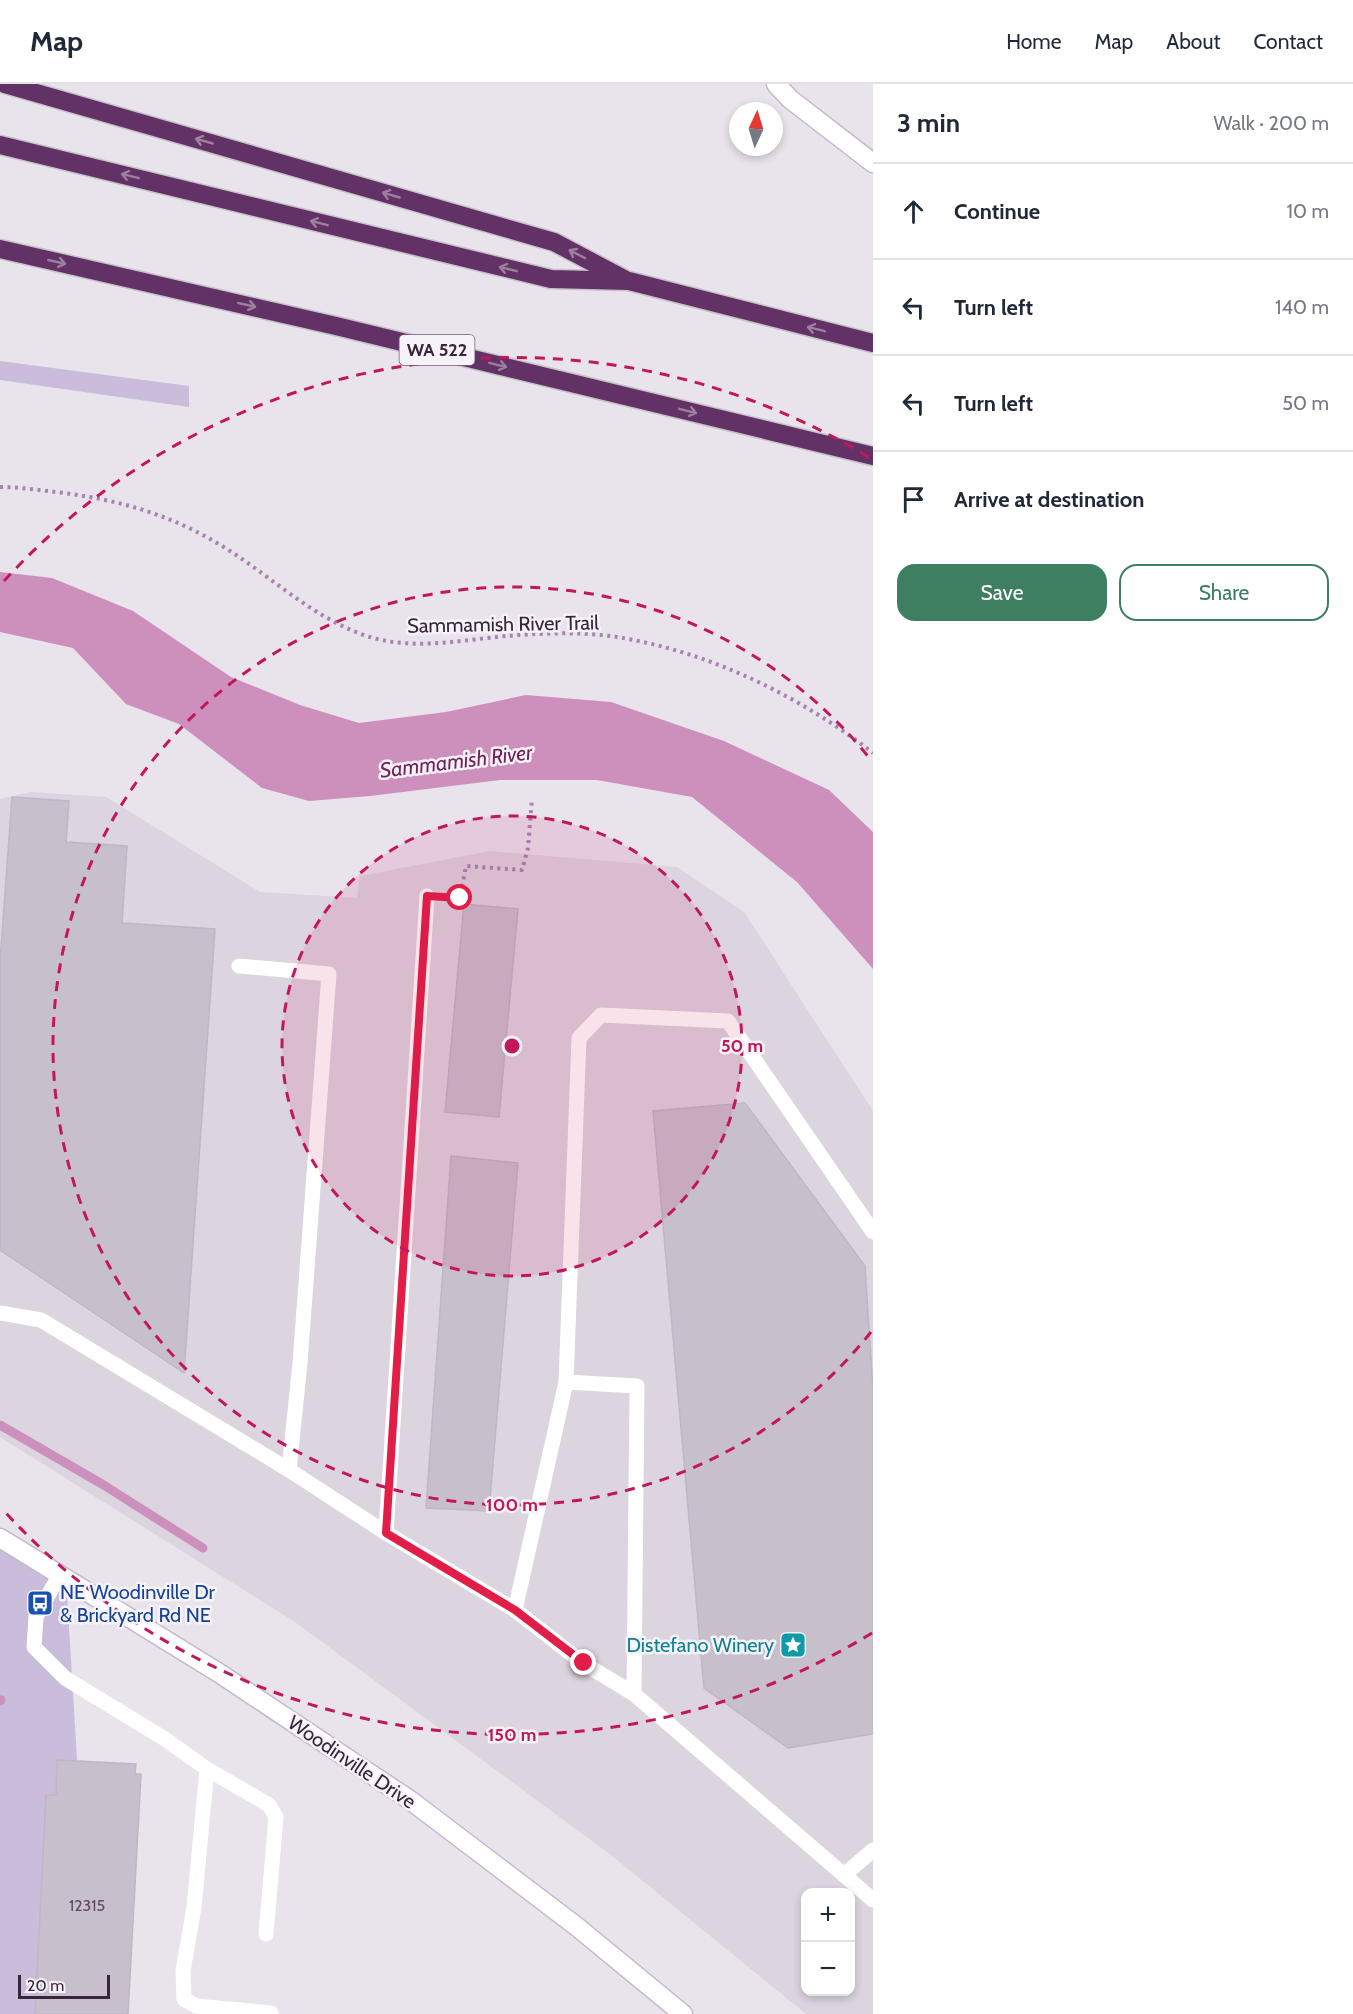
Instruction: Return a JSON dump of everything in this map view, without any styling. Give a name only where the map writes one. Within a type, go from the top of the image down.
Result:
[{"type":"highway","points":[[5,84],[554,243],[629,281],[873,343]]},
{"type":"highway","points":[[0,145],[551,279],[629,281]]},
{"type":"highway","name":"WA 522","points":[[0,249],[336,326],[873,456]]},
{"type":"main road","points":[[776,84],[790,99],[873,163]]},
{"type":"main road","name":"Woodinville Drive","points":[[1,1543],[60,1574],[219,1672],[410,1800],[576,1926],[683,2014]]},
{"type":"lane","points":[[386,1533],[427,896]]},
{"type":"lane","points":[[239,966],[329,974],[300,1363],[289,1470]]},
{"type":"lane","points":[[515,1610],[566,1383],[579,1038],[601,1015],[728,1021],[873,1232]]},
{"type":"lane","points":[[0,1313],[41,1320],[515,1610],[584,1663],[634,1694],[873,1900]]},
{"type":"lane","points":[[566,1383],[637,1386],[634,1694]]},
{"type":"lane","points":[[60,1574],[36,1617],[34,1647],[65,1678],[165,1739],[207,1769],[269,1804],[276,1817],[266,1934]]},
{"type":"lane","points":[[207,1769],[194,1907],[183,1971],[184,1999],[196,2006],[271,2013]]},
{"type":"lane","points":[[844,1875],[873,1850]]},
{"type":"path","name":"Sammamish River Trail","points":[[0,487],[99,497],[170,519],[232,552],[326,619],[346,629],[376,639],[419,644],[517,635],[576,634],[617,637],[686,654],[768,687],[813,712],[873,753]]},
{"type":"path","points":[[427,896],[460,898],[466,866],[522,870],[528,848],[532,798]]},
{"type":"shaded area","points":[[0,361],[189,386],[189,407],[0,380]]},
{"type":"shaded area","points":[[31,792],[106,797],[260,892],[357,898],[360,876],[490,851],[677,867],[744,912],[873,1111],[873,2014],[806,2014],[611,1855],[295,1622],[0,1437],[0,799]]},
{"type":"shaded area","points":[[0,1538],[66,1578],[77,1759],[62,2014],[0,2014]]},
{"type":"water","name":"Sammamish River","points":[[0,572],[52,578],[133,611],[231,677],[300,705],[359,723],[446,712],[526,695],[611,702],[724,741],[829,790],[873,832],[873,969],[797,882],[692,797],[597,780],[500,780],[309,801],[262,788],[179,724],[126,704],[73,648],[0,632]]},
{"type":"building","points":[[12,797],[69,801],[66,842],[127,846],[122,923],[215,929],[184,1373],[0,1250],[0,962]]},
{"type":"building","points":[[464,904],[518,909],[499,1117],[445,1112]]},
{"type":"building","points":[[745,1103],[865,1266],[873,1389],[873,1734],[788,1748],[704,1688],[653,1111]]},
{"type":"building","points":[[451,1156],[518,1163],[489,1511],[426,1508]]},
{"type":"building","points":[[57,1760],[136,1764],[135,1774],[141,1774],[128,2014],[35,2014],[46,1795],[56,1795]]},
{"type":"waterway","points":[[0,1425],[102,1484],[203,1548]]},
{"type":"place","name":"NE Woodinville Dr & Brickyard Rd NE","points":[[40,1603]]},
{"type":"place","name":"Distefano Winery","points":[[793,1645]]},
{"type":"route","points":[[460,898],[427,896],[386,1533],[515,1610],[584,1663]]}]
